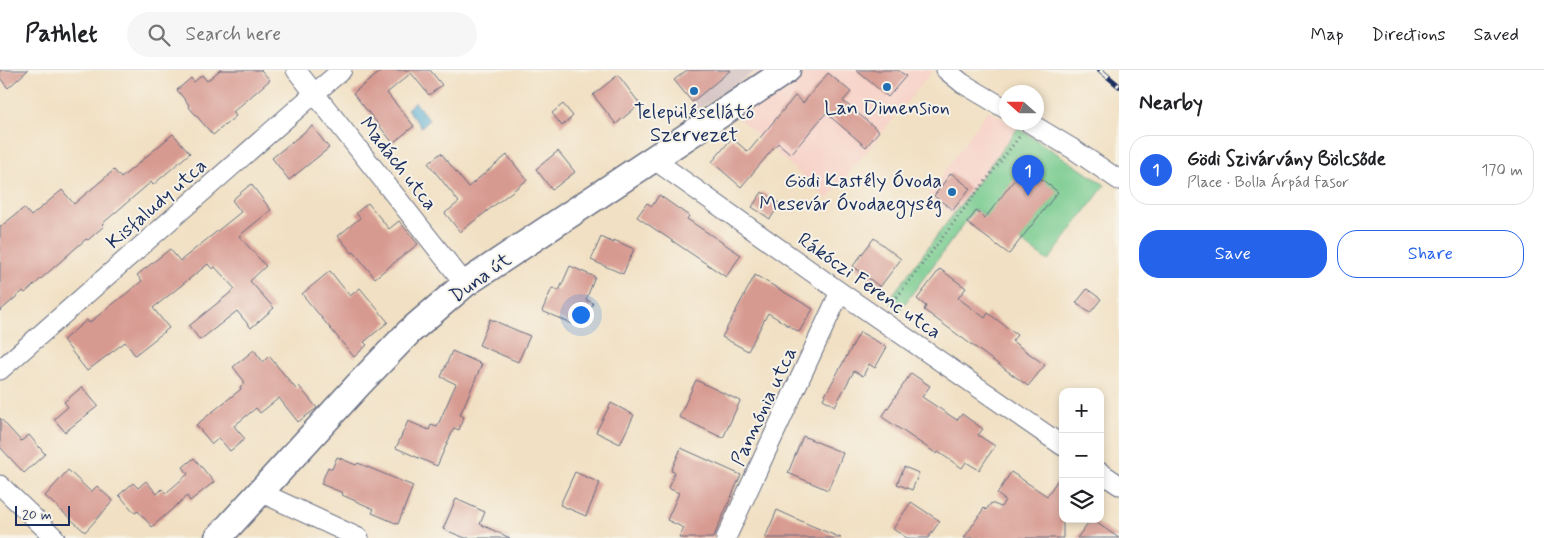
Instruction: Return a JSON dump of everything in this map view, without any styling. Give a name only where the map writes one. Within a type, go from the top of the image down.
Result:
[{"type":"street","name":"Madách utca","points":[[296,70],[465,284]]},
{"type":"street","name":"Kisfaludy utca","points":[[0,370],[342,70]]},
{"type":"street","name":"Duna út","points":[[218,538],[358,384],[409,332],[465,284],[787,70]]},
{"type":"street","points":[[946,70],[962,83],[999,105]]},
{"type":"street","points":[[1032,130],[1073,149],[1119,180]]},
{"type":"street","name":"Rákóczi Ferenc utca","points":[[653,159],[840,292],[1059,443]]},
{"type":"street","name":"Pannónia utca","points":[[726,538],[840,292]]},
{"type":"street","points":[[1104,475],[1119,485]]},
{"type":"street","points":[[0,485],[55,538]]},
{"type":"street","points":[[260,492],[359,538]]},
{"type":"path","points":[[892,304],[1023,130]]},
{"type":"shaded area","points":[[686,70],[757,70],[698,110],[674,80]]},
{"type":"shaded area","points":[[761,70],[933,70],[828,199],[717,99]]},
{"type":"shaded area","points":[[988,110],[999,117],[999,130],[1017,130],[953,215],[928,195]]},
{"type":"green space","points":[[1016,130],[1021,130],[1105,185],[1048,261],[975,209],[900,310],[888,301]]},
{"type":"water","points":[[415,102],[429,120],[421,127],[407,109]]},
{"type":"building","points":[[0,70],[28,70],[8,88],[0,78]]},
{"type":"building","points":[[220,70],[261,70],[270,80],[233,112],[236,116],[213,135],[177,90],[191,78],[194,82],[202,75],[207,81]]},
{"type":"building","points":[[383,70],[430,70],[442,85],[429,95],[411,73],[387,93],[414,126],[393,143],[353,93]]},
{"type":"building","name":"Településellátó Szervezet","points":[[687,70],[731,70],[692,102],[674,80]]},
{"type":"building","name":"Lan Dimension","points":[[856,70],[898,70],[906,76],[888,97]]},
{"type":"building","points":[[828,73],[851,92],[843,101],[879,131],[866,147],[826,113],[791,154],[778,143],[741,187],[712,162],[732,138],[748,152],[795,96],[803,103]]},
{"type":"building","points":[[618,75],[640,104],[616,124],[593,95]]},
{"type":"building","points":[[563,104],[573,116],[562,126],[552,113]]},
{"type":"building","points":[[312,126],[329,148],[289,180],[272,158]]},
{"type":"building","points":[[173,134],[190,153],[153,185],[151,182],[102,224],[104,226],[88,240],[86,239],[25,293],[23,291],[0,311],[0,227],[24,208],[31,216],[62,190],[74,204],[114,170],[121,178]]},
{"type":"building","points":[[558,151],[575,172],[552,190],[536,169]]},
{"type":"building","points":[[441,153],[468,187],[507,155],[527,180],[460,232],[445,213],[459,202],[428,163]]},
{"type":"building","points":[[1025,166],[1058,192],[1009,254],[967,223],[976,211],[985,218]]},
{"type":"building","name":"Gödi Kastély Óvoda Mesevár Óvodaegység","points":[[951,173],[970,188],[953,210],[934,196]]},
{"type":"building","points":[[251,184],[271,210],[239,236],[266,266],[250,281],[274,308],[251,328],[237,311],[200,340],[189,326],[235,289],[215,267],[212,269],[208,264],[153,308],[169,328],[135,355],[125,342],[87,371],[63,340],[87,320],[89,323],[142,281],[137,275],[170,249],[180,261],[241,212],[232,200]]},
{"type":"building","points":[[762,192],[780,204],[770,219],[752,207]]},
{"type":"building","points":[[659,195],[689,216],[687,219],[741,255],[726,277],[637,217],[647,203],[652,206]]},
{"type":"building","points":[[368,203],[389,229],[399,221],[418,244],[375,278],[338,236],[360,218],[356,213]]},
{"type":"building","points":[[601,237],[614,243],[614,240],[634,249],[623,274],[591,260]]},
{"type":"building","points":[[874,238],[901,259],[880,287],[853,266]]},
{"type":"building","points":[[570,266],[595,277],[586,300],[593,303],[582,328],[542,311],[552,288],[559,291]]},
{"type":"building","points":[[940,269],[966,288],[958,298],[985,318],[988,313],[1017,335],[1012,341],[1045,365],[1028,386],[924,310],[926,306],[917,299]]},
{"type":"building","points":[[330,271],[350,296],[360,288],[388,322],[364,342],[367,345],[354,357],[302,294]]},
{"type":"building","points":[[755,275],[813,309],[799,332],[768,313],[748,351],[722,337]]},
{"type":"building","points":[[1087,289],[1101,299],[1090,313],[1076,303]]},
{"type":"building","points":[[490,319],[530,336],[518,362],[479,345]]},
{"type":"building","points":[[860,332],[887,347],[875,368],[869,364],[863,376],[854,371],[835,406],[823,399]]},
{"type":"building","points":[[254,350],[263,362],[269,356],[296,389],[299,386],[317,408],[298,422],[279,398],[260,413],[256,408],[234,426],[245,439],[230,451],[219,438],[212,444],[196,425],[241,389],[240,387],[245,382],[233,367]]},
{"type":"building","points":[[452,351],[482,364],[460,415],[464,417],[459,430],[454,428],[437,466],[396,448],[408,421],[429,430],[431,425],[437,427],[456,384],[441,377]]},
{"type":"building","points":[[911,373],[930,386],[922,397],[957,420],[962,414],[983,429],[978,435],[995,446],[979,470],[966,462],[962,468],[938,452],[937,454],[882,417]]},
{"type":"building","points":[[696,380],[740,401],[723,438],[679,417]]},
{"type":"building","points":[[82,387],[98,406],[65,432],[54,419],[68,407],[64,402]]},
{"type":"building","points":[[611,403],[634,415],[620,444],[596,432]]},
{"type":"building","points":[[0,418],[21,441],[29,435],[45,454],[24,473],[0,447]]},
{"type":"building","points":[[803,436],[843,453],[828,490],[788,473]]},
{"type":"building","points":[[681,448],[741,475],[713,538],[679,538],[684,528],[667,520],[679,493],[668,488],[675,472],[671,471]]},
{"type":"building","points":[[337,457],[356,465],[358,463],[413,486],[398,524],[372,513],[374,509],[321,484],[328,467],[332,469]]},
{"type":"building","points":[[194,458],[214,482],[190,501],[187,496],[152,527],[138,511],[135,513],[119,495],[133,483],[138,488],[146,481],[157,494],[162,489],[166,493],[188,474],[183,467]]},
{"type":"building","points":[[904,467],[919,473],[912,490],[897,484]]},
{"type":"building","points":[[68,470],[91,492],[97,486],[113,501],[85,532],[45,496]]},
{"type":"building","points":[[575,472],[600,483],[586,516],[560,505]]},
{"type":"building","points":[[1011,472],[1047,496],[1059,478],[1059,523],[1063,523],[1063,538],[964,538],[984,508],[986,510],[991,503],[1001,507],[1005,500],[997,494]]},
{"type":"building","points":[[456,499],[485,512],[480,524],[510,538],[465,538],[443,529]]},
{"type":"building","points":[[911,502],[940,521],[928,538],[907,538],[893,529]]},
{"type":"building","points":[[777,510],[810,525],[841,538],[765,538]]},
{"type":"building","points":[[1088,523],[1097,523],[1119,538],[1077,538]]},
{"type":"railway","points":[[1100,70],[1119,86]]},
{"type":"place","name":"Lan Dimension","points":[[887,87]]},
{"type":"place","name":"Településellátó Szervezet","points":[[694,91]]},
{"type":"place","name":"Gödi Kastély Óvoda Mesevár Óvodaegység","points":[[952,192]]},
{"type":"place","name":"Gödi Szivárvány Bölcsőde","points":[[1028,196]]}]
